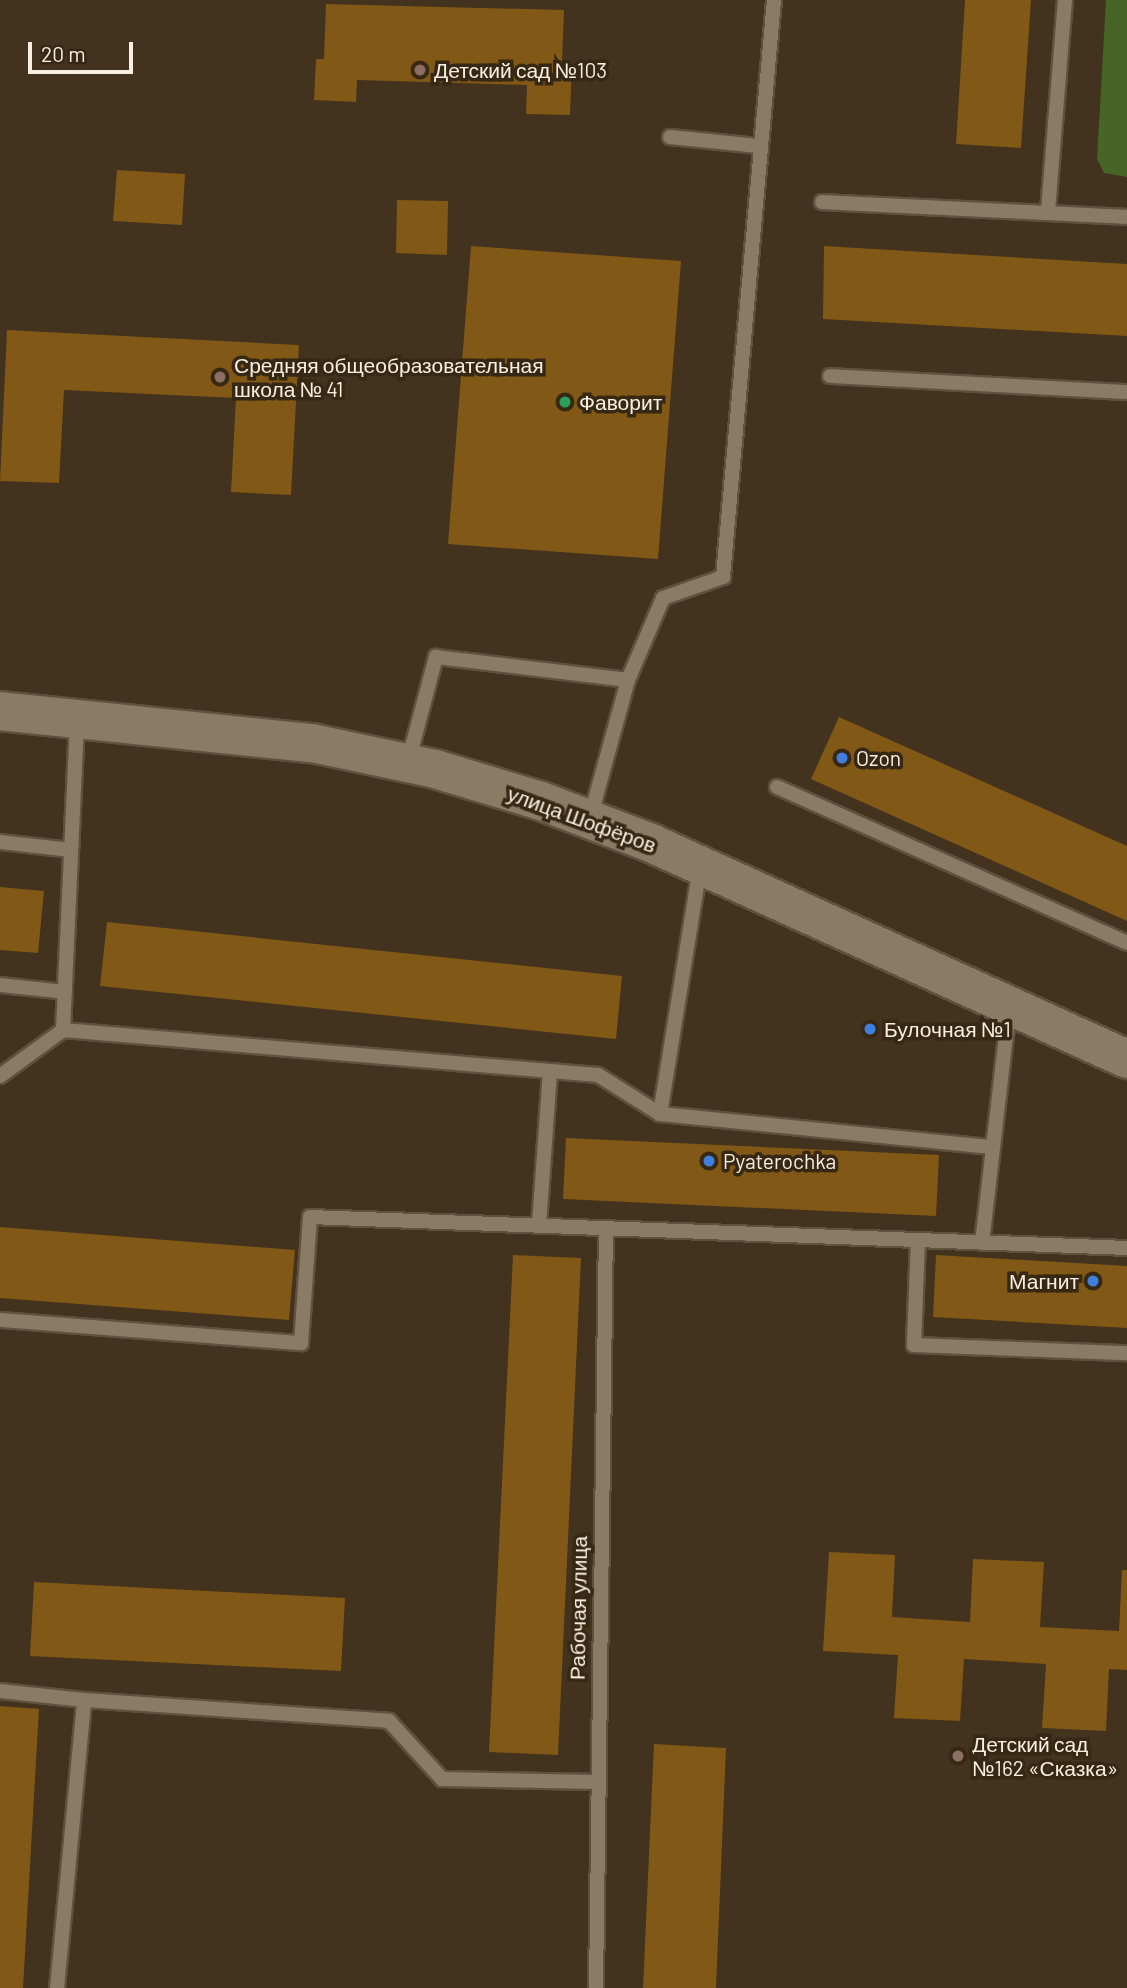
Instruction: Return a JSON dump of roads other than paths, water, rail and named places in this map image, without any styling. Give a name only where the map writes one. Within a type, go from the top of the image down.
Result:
[{"type":"main road","name":"улица Шофёров","points":[[0,711],[312,743],[408,763],[541,801],[700,867],[1127,1059]]},
{"type":"lane","points":[[589,820],[628,680],[663,598],[723,577],[774,0]]},
{"type":"lane","points":[[1048,211],[1065,0]]},
{"type":"lane","points":[[670,137],[759,146]]},
{"type":"lane","points":[[822,202],[1048,211],[1127,217]]},
{"type":"lane","points":[[830,376],[1127,392]]},
{"type":"lane","points":[[408,763],[436,657],[628,680]]},
{"type":"lane","points":[[63,1030],[77,719]]},
{"type":"lane","points":[[778,786],[1127,943]]},
{"type":"lane","points":[[0,842],[71,850]]},
{"type":"lane","points":[[660,1114],[700,867]]},
{"type":"lane","points":[[0,985],[65,992]]},
{"type":"lane","points":[[982,1243],[1009,1006]]},
{"type":"lane","points":[[0,1076],[63,1030],[598,1075],[660,1114],[992,1146]]},
{"type":"lane","points":[[540,1225],[550,1071]]},
{"type":"lane","points":[[0,1320],[300,1343],[310,1217],[1127,1248]]},
{"type":"lane","name":"Рабочая улица","points":[[596,1988],[606,1228]]},
{"type":"lane","points":[[918,1240],[914,1345],[1127,1353]]},
{"type":"lane","points":[[0,1691],[84,1700],[388,1721],[442,1779],[597,1782]]},
{"type":"lane","points":[[57,1988],[84,1700]]},
{"type":"place","name":"Детский сад №103","points":[[420,70]]},
{"type":"place","name":"Средняя общеобразовательная школа № 41","points":[[220,377]]},
{"type":"place","name":"Фаворит","points":[[565,402]]},
{"type":"place","name":"Ozon","points":[[842,758]]},
{"type":"place","name":"Булочная №1","points":[[870,1029]]},
{"type":"place","name":"Pyaterochka","points":[[709,1161]]},
{"type":"place","name":"Магнит","points":[[1093,1281]]},
{"type":"place","name":"Детский сад №162 «Сказка»","points":[[958,1756]]}]
